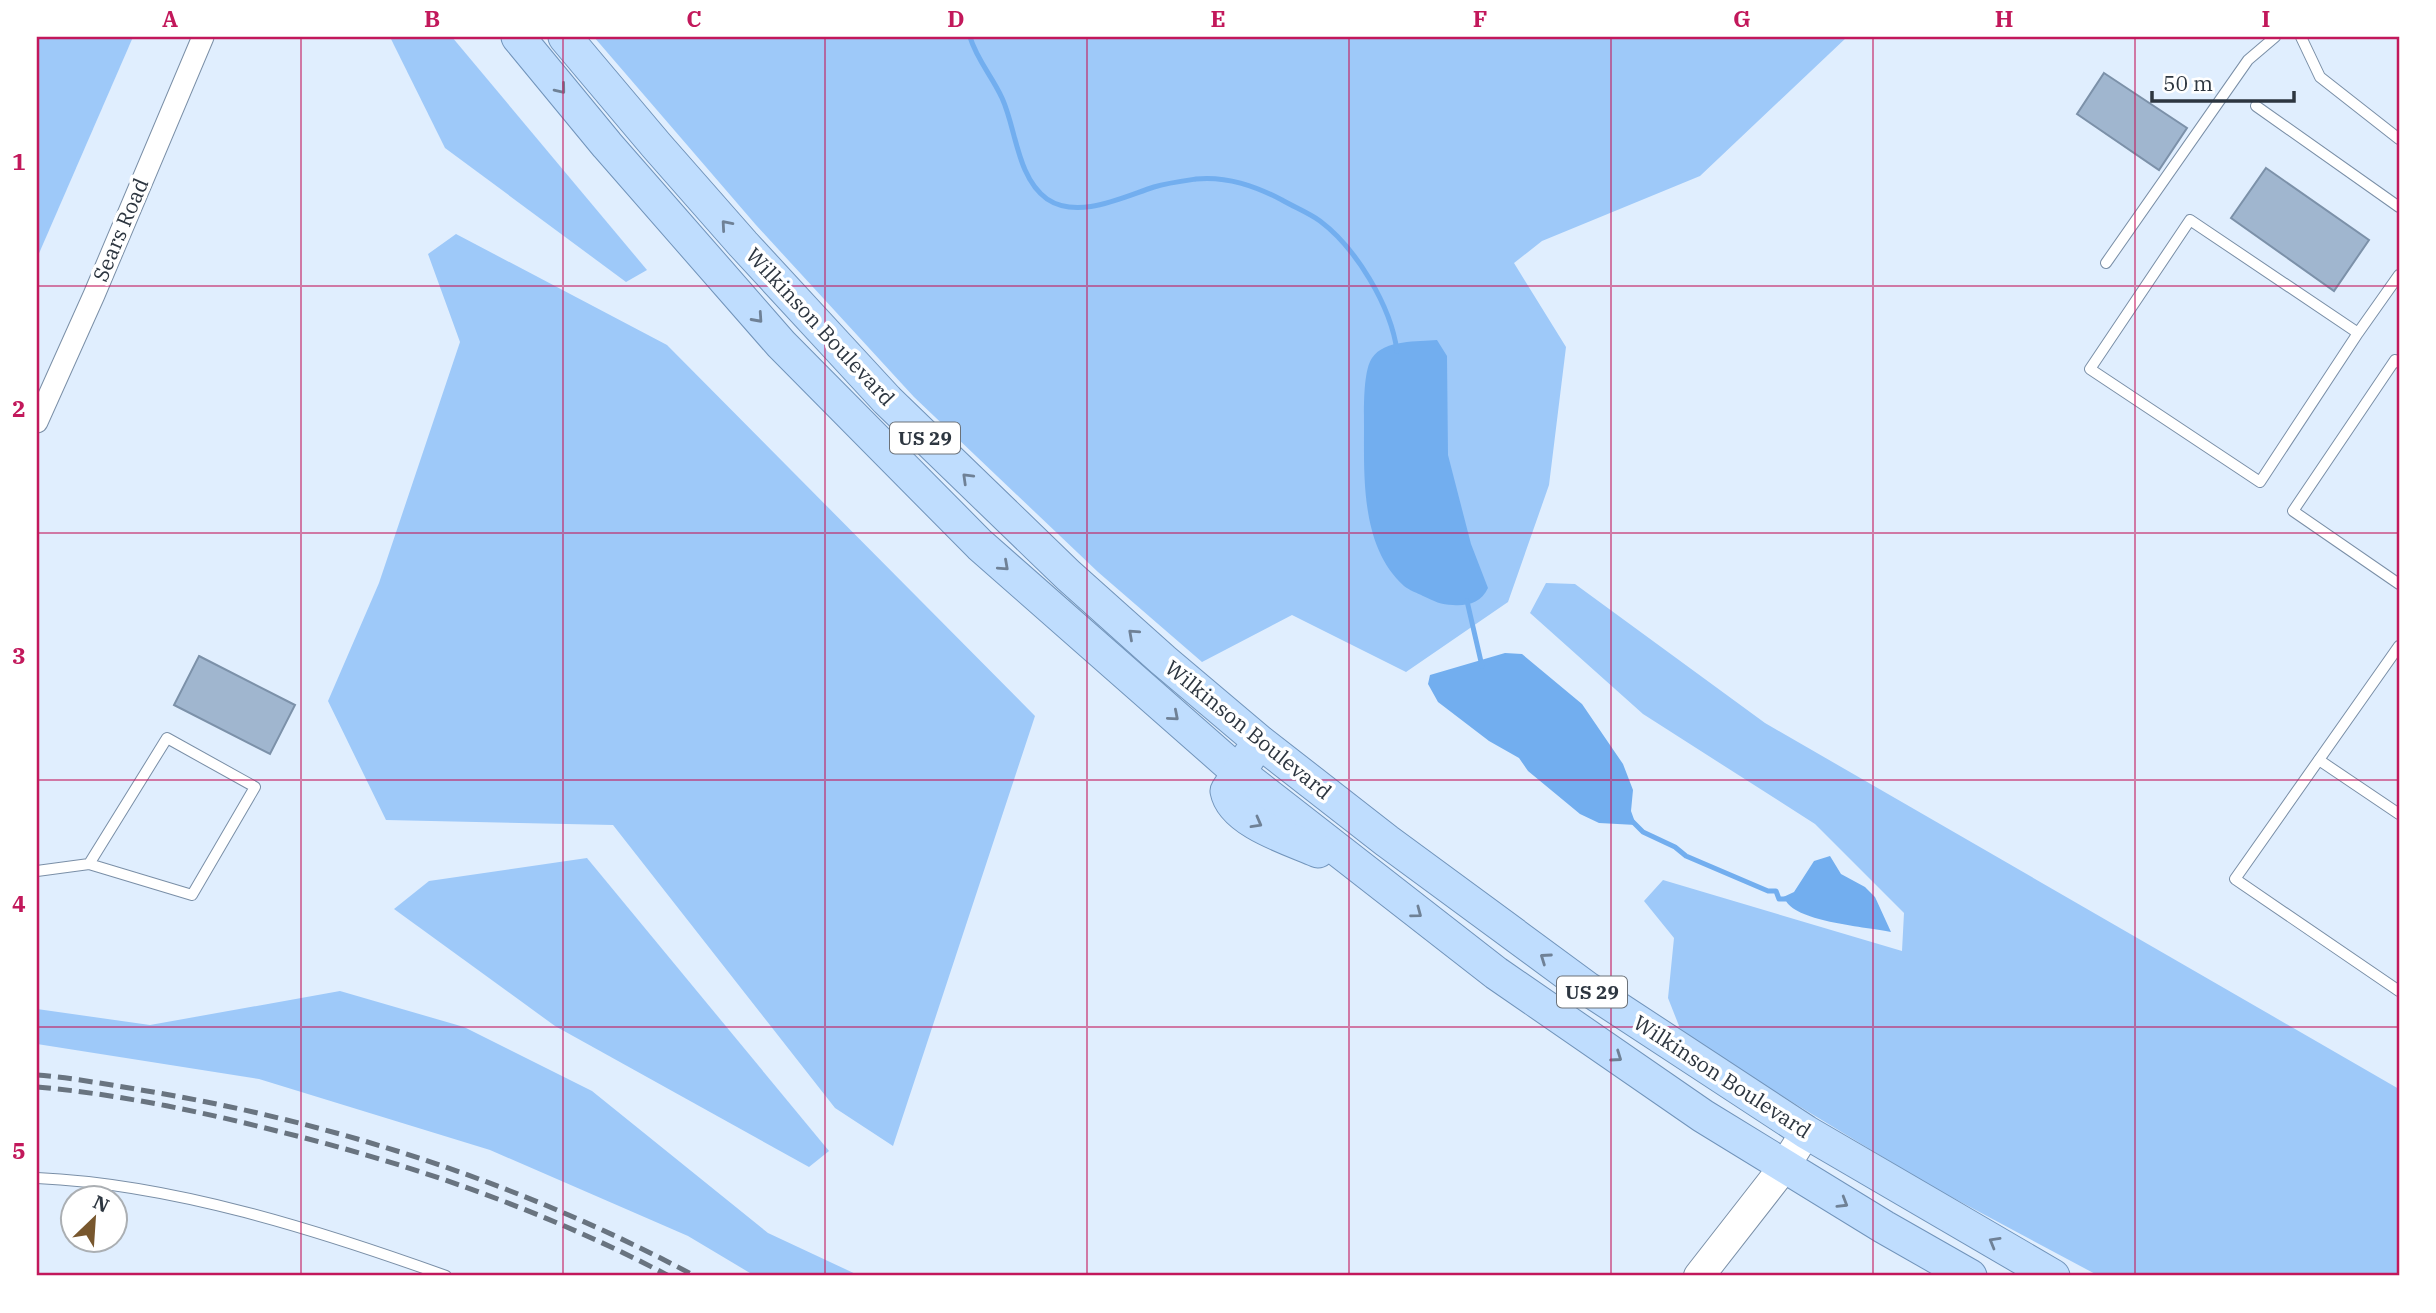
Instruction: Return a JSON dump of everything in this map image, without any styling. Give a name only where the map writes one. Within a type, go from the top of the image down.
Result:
[{"type":"main road","name":"Wilkinson Boulevard","points":[[518,37],[607,145],[781,344],[980,544],[1238,772],[1227,791],[1229,801],[1236,810],[1257,824],[1363,871],[1496,973],[1703,1116],[1784,1167],[1970,1276]]},
{"type":"main road","name":"Wilkinson Boulevard","points":[[565,37],[708,205],[887,400],[1068,575],[1260,742],[1520,941],[1588,989],[1806,1132],[2053,1276]]},
{"type":"main road","points":[[1238,772],[1260,742]]},
{"type":"street","name":"Sears Road","points":[[37,422],[94,295],[202,37]]},
{"type":"street","points":[[1699,1276],[1784,1167],[1806,1132]]},
{"type":"lane","points":[[2106,263],[2248,60],[2275,37]]},
{"type":"lane","points":[[2301,37],[2320,77],[2399,139]]},
{"type":"lane","points":[[2256,106],[2399,207]]},
{"type":"lane","points":[[2358,333],[2190,220],[2090,369],[2260,482],[2399,275]]},
{"type":"lane","points":[[2399,363],[2395,360],[2292,512],[2399,584]]},
{"type":"lane","points":[[2399,646],[2235,879],[2399,991]]},
{"type":"lane","points":[[37,872],[89,864],[192,895],[255,787],[167,738],[89,864]]},
{"type":"lane","points":[[2319,761],[2399,814]]},
{"type":"lane","points":[[37,1178],[159,1193],[263,1217],[362,1246],[446,1276]]},
{"type":"shaded area","points":[[37,37],[133,37],[37,258]]},
{"type":"shaded area","points":[[390,37],[452,37],[647,270],[626,282],[445,148]]},
{"type":"shaded area","points":[[594,37],[1847,37],[1700,176],[1542,241],[1514,263],[1566,347],[1549,485],[1508,602],[1406,672],[1292,615],[1202,662],[1098,572],[914,397],[756,225]]},
{"type":"shaded area","points":[[456,234],[667,345],[1035,716],[893,1146],[835,1108],[613,825],[386,820],[328,701],[379,583],[460,342],[428,254]]},
{"type":"shaded area","points":[[1437,340],[1447,356],[1448,455],[1471,544],[1488,588],[1478,600],[1464,605],[1434,601],[1404,586],[1390,570],[1372,532],[1365,490],[1364,400],[1369,364],[1378,352],[1393,344]]},
{"type":"shaded area","points":[[1546,583],[1575,584],[1765,723],[2399,1089],[2399,1276],[2099,1276],[1929,1185],[1683,1036],[1668,998],[1674,938],[1644,901],[1663,880],[1902,951],[1904,913],[1815,824],[1643,714],[1530,613]]},
{"type":"shaded area","points":[[1505,653],[1522,654],[1582,704],[1623,764],[1633,790],[1631,811],[1636,825],[1599,823],[1580,814],[1528,771],[1519,758],[1489,741],[1438,702],[1428,684],[1430,675]]},
{"type":"shaded area","points":[[1830,856],[1841,874],[1865,887],[1875,897],[1891,932],[1818,919],[1779,899],[1794,892],[1814,861]]},
{"type":"shaded area","points":[[587,858],[829,1151],[809,1167],[555,1026],[394,909],[429,881]]},
{"type":"shaded area","points":[[340,991],[464,1027],[592,1091],[768,1233],[860,1276],[755,1276],[688,1236],[490,1150],[259,1079],[37,1044],[37,1009],[150,1025]]},
{"type":"building","points":[[2104,73],[2187,128],[2159,170],[2077,114]]},
{"type":"building","points":[[2266,168],[2369,240],[2334,291],[2231,218]]},
{"type":"building","points":[[199,656],[295,705],[270,754],[174,705]]},
{"type":"waterway","points":[[970,37],[1007,110],[1018,152],[1029,179],[1047,199],[1059,205],[1086,207],[1115,201],[1164,184],[1207,178],[1240,183],[1262,190],[1316,218],[1346,246],[1359,262],[1379,297],[1388,316],[1397,351]]},
{"type":"waterway","points":[[1467,601],[1482,666]]},
{"type":"waterway","points":[[1631,820],[1643,832],[1675,847],[1686,856],[1768,891],[1776,891],[1779,899],[1786,899]]},
{"type":"railway","points":[[37,1075],[218,1104],[360,1140],[429,1161],[565,1213],[695,1276]]},
{"type":"railway","points":[[37,1087],[97,1094],[188,1110],[378,1158],[527,1210],[669,1276]]}]
